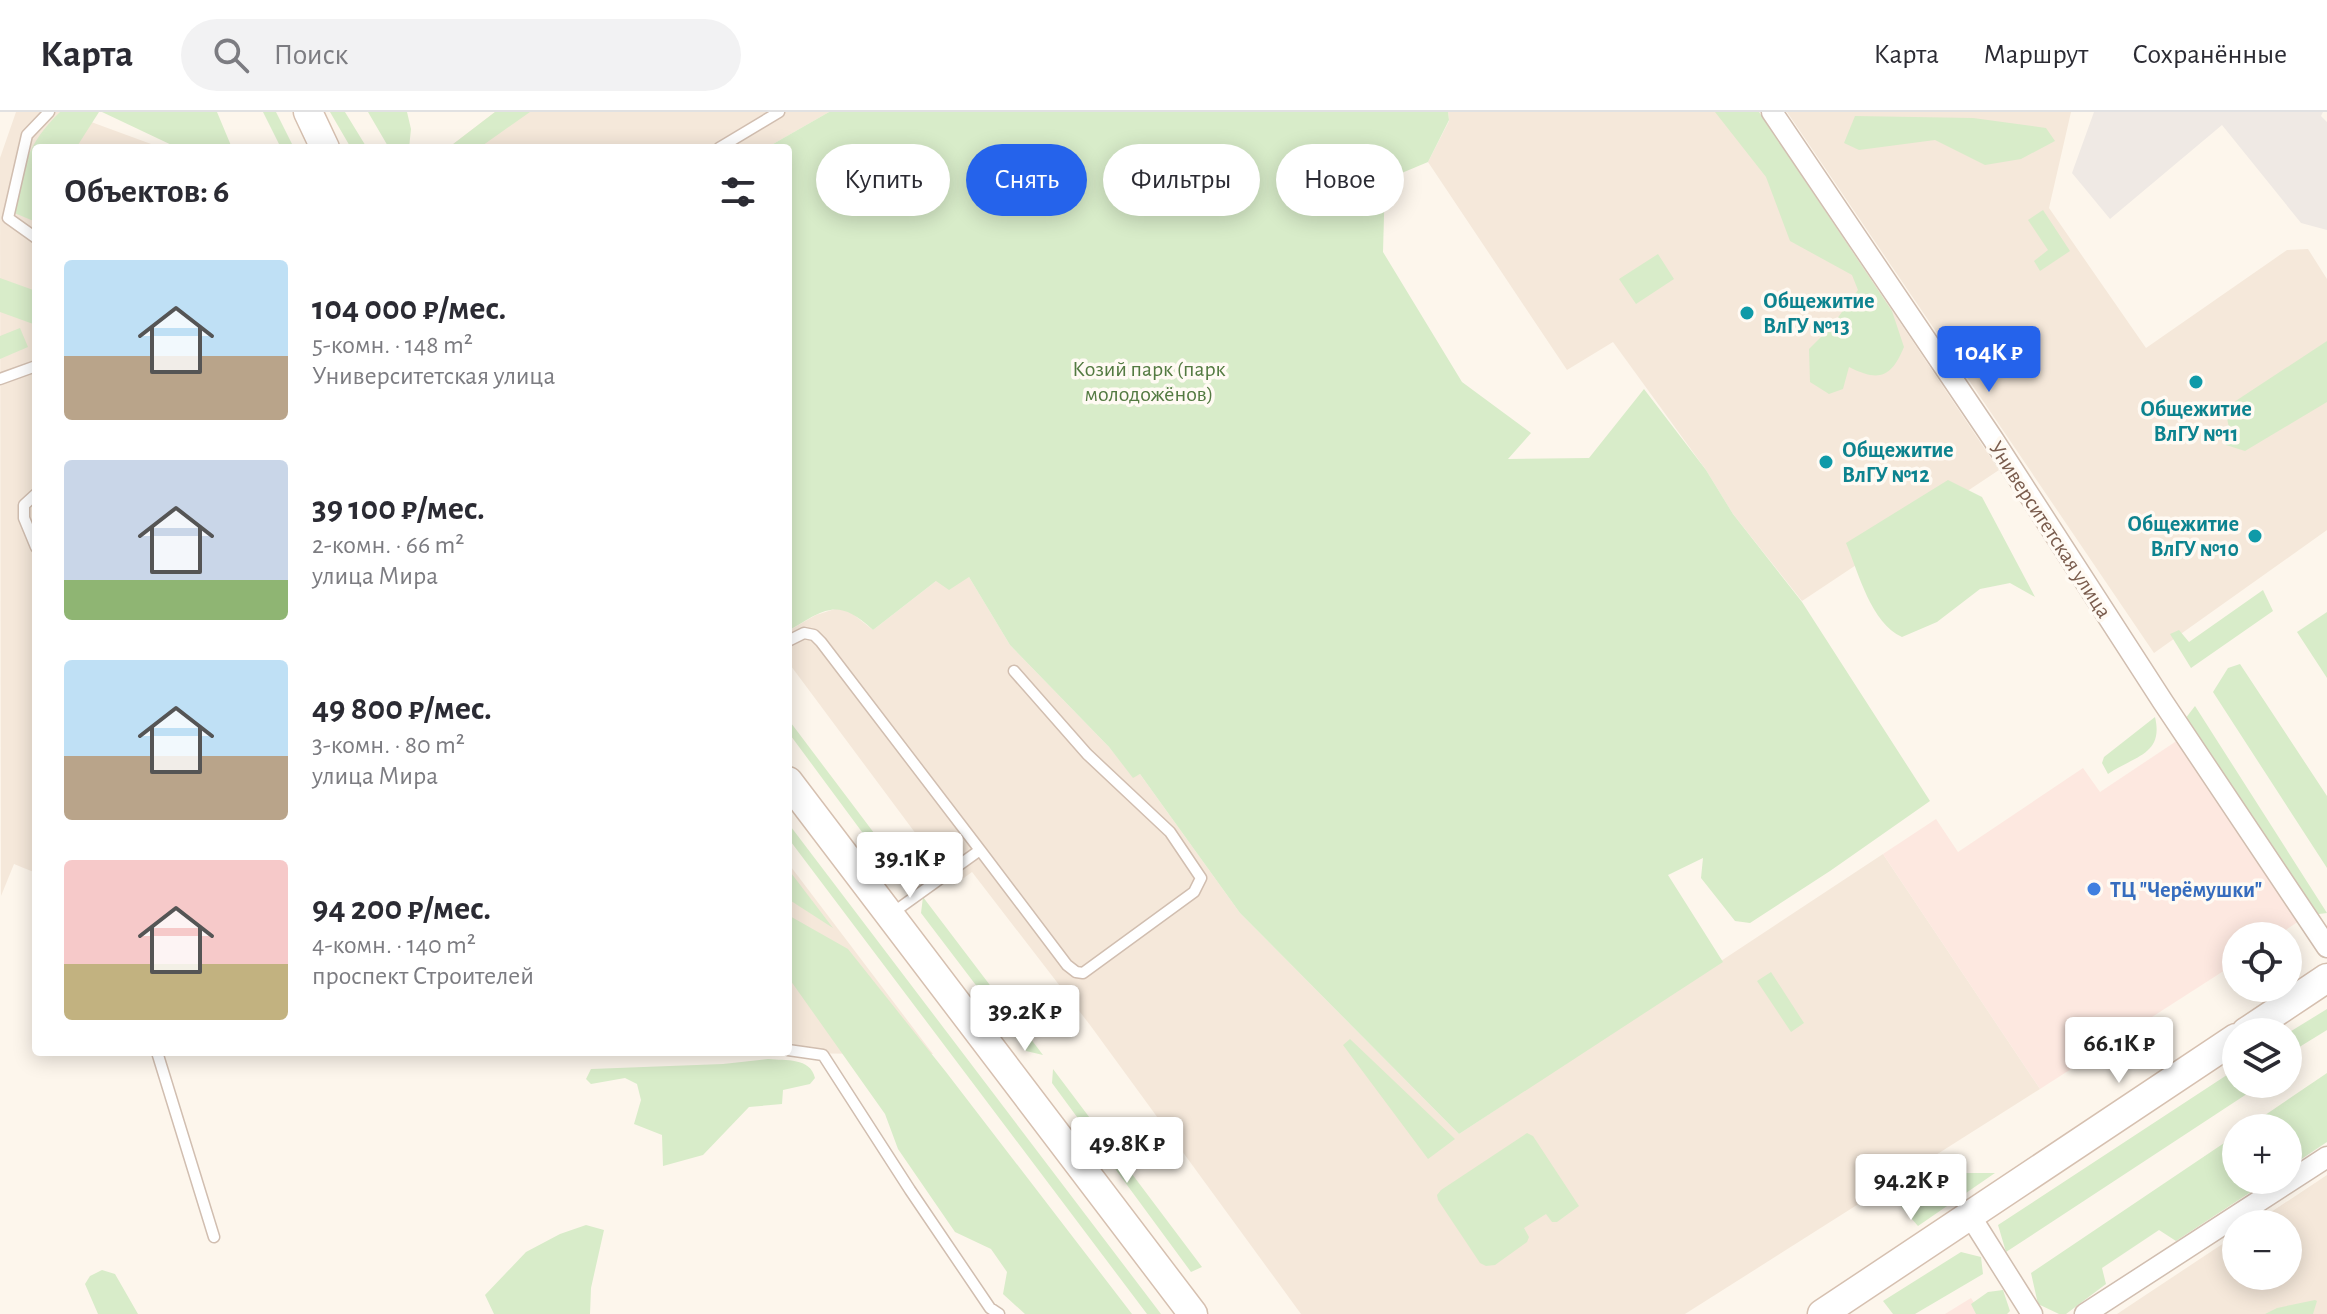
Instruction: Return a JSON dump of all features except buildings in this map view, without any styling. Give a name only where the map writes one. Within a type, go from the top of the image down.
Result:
[{"type":"main road","points":[[308,112],[323,144]]},
{"type":"main road","points":[[792,786],[1193,1314]]},
{"type":"main road","points":[[2267,1018],[2327,978]]},
{"type":"main road","points":[[1822,1314],[2222,1047]]},
{"type":"street","name":"Университетская улица","points":[[1772,112],[1993,439],[2163,702],[2327,947]]},
{"type":"street","points":[[2085,1314],[2327,1157]]},
{"type":"street","points":[[1969,1214],[2032,1314]]},
{"type":"lane","points":[[32,235],[8,218],[27,135],[49,112]]},
{"type":"lane","points":[[726,144],[779,112]]},
{"type":"lane","points":[[0,379],[32,367]]},
{"type":"lane","points":[[32,498],[24,505],[24,518],[32,537]]},
{"type":"lane","points":[[792,639],[804,633],[814,635],[821,642],[1067,965],[1083,973],[1194,892],[1201,878],[1170,832],[1087,754],[1014,671]]},
{"type":"lane","points":[[889,915],[980,850]]},
{"type":"lane","points":[[792,1051],[823,1055],[990,1308],[999,1314]]},
{"type":"lane","points":[[158,1056],[214,1237]]},
{"type":"shaded area","points":[[16,112],[64,112],[151,144],[32,144],[32,871],[14,864],[1,896],[0,158]]},
{"type":"shaded area","points":[[495,112],[829,112],[773,144],[453,144]]},
{"type":"shaded area","points":[[1448,112],[1759,112],[1999,470],[1802,601],[1733,514],[1706,470],[1613,342],[1567,370],[1428,162],[1449,121]]},
{"type":"shaded area","points":[[1787,112],[2071,112],[2049,208],[2146,348],[2287,250],[2308,249],[2327,279],[2327,530],[2154,653]]},
{"type":"shaded area","points":[[2094,112],[2323,112],[2321,116],[2327,122],[2327,230],[2301,223],[2222,125],[2110,219],[2072,173]]},
{"type":"shaded area","points":[[969,577],[1010,645],[1109,747],[1133,777],[1140,774],[1240,913],[1459,1134],[1883,854],[2040,1089],[1685,1314],[1301,1314],[1090,1025],[972,872],[954,885],[792,667],[792,629],[816,615],[838,608],[849,611],[873,630],[936,581]]},
{"type":"shaded area","points":[[2178,740],[2299,921],[2222,922],[2222,972],[2040,1089],[1883,854],[1936,819],[1958,852],[2083,768],[2100,792]]},
{"type":"shaded area","points":[[792,868],[933,1054],[792,1053]]},
{"type":"shaded area","points":[[2327,1175],[2327,1314],[2117,1314],[2222,1244],[2222,1290],[2302,1290],[2302,1210],[2274,1210]]},
{"type":"shaded area","points":[[1971,1298],[1981,1314],[1945,1314]]},
{"type":"green space","points":[[60,112],[99,112],[79,144],[35,144]]},
{"type":"green space","points":[[102,112],[217,112],[230,144],[170,144]]},
{"type":"green space","points":[[263,112],[276,112],[292,144],[279,144]]},
{"type":"green space","points":[[330,112],[345,112],[365,144],[349,144]]},
{"type":"green space","points":[[368,112],[407,112],[411,129],[409,144],[387,144]]},
{"type":"green space","points":[[495,112],[530,112],[485,144],[453,144]]},
{"type":"green space","name":"Козий парк (парк молодожёнов)","points":[[829,112],[1448,112],[1449,120],[1428,162],[1404,172],[1404,144],[1276,144],[1276,216],[1384,216],[1383,252],[1462,382],[1531,433],[1508,459],[1589,458],[1644,389],[1706,470],[1733,514],[1802,602],[1930,801],[1750,923],[1735,921],[1701,878],[1703,858],[1668,875],[1723,962],[1459,1134],[1240,913],[1140,774],[1133,778],[1109,747],[1010,645],[969,577],[949,590],[936,581],[873,630],[850,613],[840,610],[822,612],[792,629],[792,144],[773,144]]},
{"type":"green space","points":[[1715,112],[1759,112],[1892,311],[1904,347],[1889,371],[1868,375],[1849,367],[1843,389],[1829,394],[1810,382],[1809,349],[1831,327],[1858,290],[1852,275],[1790,241],[1766,177]]},
{"type":"green space","points":[[1855,116],[1973,118],[2046,128],[2055,141],[2021,159],[1985,165],[1935,140],[1859,150],[1844,143]]},
{"type":"green space","points":[[32,149],[32,220],[12,212]]},
{"type":"green space","points":[[2043,210],[2070,251],[2040,271],[2034,261],[2048,250],[2028,220]]},
{"type":"green space","points":[[1658,254],[1674,279],[1636,304],[1619,279]]},
{"type":"green space","points":[[0,278],[32,290],[32,324],[0,312]]},
{"type":"green space","points":[[20,328],[28,347],[0,359],[0,336]]},
{"type":"green space","points":[[2327,341],[2327,402],[2245,451],[2226,445],[2229,428],[2225,408]]},
{"type":"green space","points":[[1948,480],[1982,497],[2035,597],[2010,583],[1980,589],[1937,622],[1902,637],[1882,621],[1874,609],[1846,543]]},
{"type":"green space","points":[[2263,590],[2273,611],[2191,668],[2170,634],[2179,630],[2189,642]]},
{"type":"green space","points":[[2327,612],[2327,678],[2297,632]]},
{"type":"green space","points":[[2240,664],[2327,796],[2327,868],[2213,692],[2228,668]]},
{"type":"green space","points":[[2195,706],[2327,913],[2311,915],[2185,719]]},
{"type":"green space","points":[[2155,717],[2157,730],[2151,747],[2108,774],[2102,763],[2104,757]]},
{"type":"green space","points":[[792,724],[911,882],[899,882],[792,737]]},
{"type":"green space","points":[[792,828],[1161,1314],[1147,1314],[792,843]]},
{"type":"green space","points":[[792,874],[833,928],[792,902]]},
{"type":"green space","points":[[923,897],[1043,1055],[1026,1051],[921,913]]},
{"type":"green space","points":[[792,917],[848,949],[1132,1314],[1025,1314],[1003,1294],[1007,1272],[991,1249],[955,1232],[898,1149],[885,1114],[792,983]]},
{"type":"green space","points":[[1771,972],[1804,1023],[1791,1032],[1757,981]]},
{"type":"green space","points":[[2327,1009],[2327,1030],[2302,1045],[2302,1024]]},
{"type":"green space","points":[[1350,1039],[1455,1139],[1428,1159],[1343,1045]]},
{"type":"green space","points":[[768,1059],[803,1063],[815,1078],[810,1084],[783,1090],[782,1104],[749,1107],[703,1155],[663,1166],[662,1135],[634,1124],[641,1100],[637,1084],[625,1078],[591,1084],[586,1079],[591,1069],[723,1064]]},
{"type":"green space","points":[[1053,1069],[1202,1267],[1191,1272],[1052,1083]]},
{"type":"green space","points":[[2327,1073],[2327,1142],[2302,1159],[2302,1114],[2267,1114],[2290,1098],[2302,1098],[2302,1090]]},
{"type":"green space","points":[[2222,1078],[2222,1098],[2241,1098],[2006,1252],[1998,1225]]},
{"type":"green space","points":[[1527,1133],[1533,1136],[1579,1206],[1557,1222],[1552,1222],[1546,1214],[1524,1228],[1529,1237],[1527,1242],[1495,1265],[1486,1266],[1480,1263],[1437,1195]]},
{"type":"green space","points":[[2222,1144],[2222,1194],[2248,1194],[2176,1241],[2159,1230],[2102,1268],[2106,1284],[2066,1314],[2038,1304],[2031,1273]]},
{"type":"green space","points":[[1939,1173],[1995,1173],[1918,1226],[1897,1202]]},
{"type":"green space","points":[[586,1225],[604,1230],[591,1288],[590,1314],[494,1314],[485,1295],[526,1252],[560,1234]]},
{"type":"green space","points":[[1961,1252],[1981,1257],[1983,1274],[1915,1314],[1893,1314],[1883,1301]]},
{"type":"green space","points":[[102,1270],[115,1274],[138,1314],[98,1314],[85,1284],[90,1276]]},
{"type":"green space","points":[[2003,1290],[2010,1311],[2007,1314],[1976,1314],[1971,1304],[1988,1292]]},
{"type":"green space","points":[[2315,1300],[2313,1314],[2265,1314],[2277,1308]]},
{"type":"place","name":"Общежитие ВлГУ №13","points":[[1747,313]]},
{"type":"place","name":"Общежитие ВлГУ №11","points":[[2196,382]]},
{"type":"place","name":"Общежитие ВлГУ №12","points":[[1826,462]]},
{"type":"place","name":"Общежитие ВлГУ №10","points":[[2255,536]]},
{"type":"place","name":"ТЦ \"Черёмушки\"","points":[[2094,889]]}]
